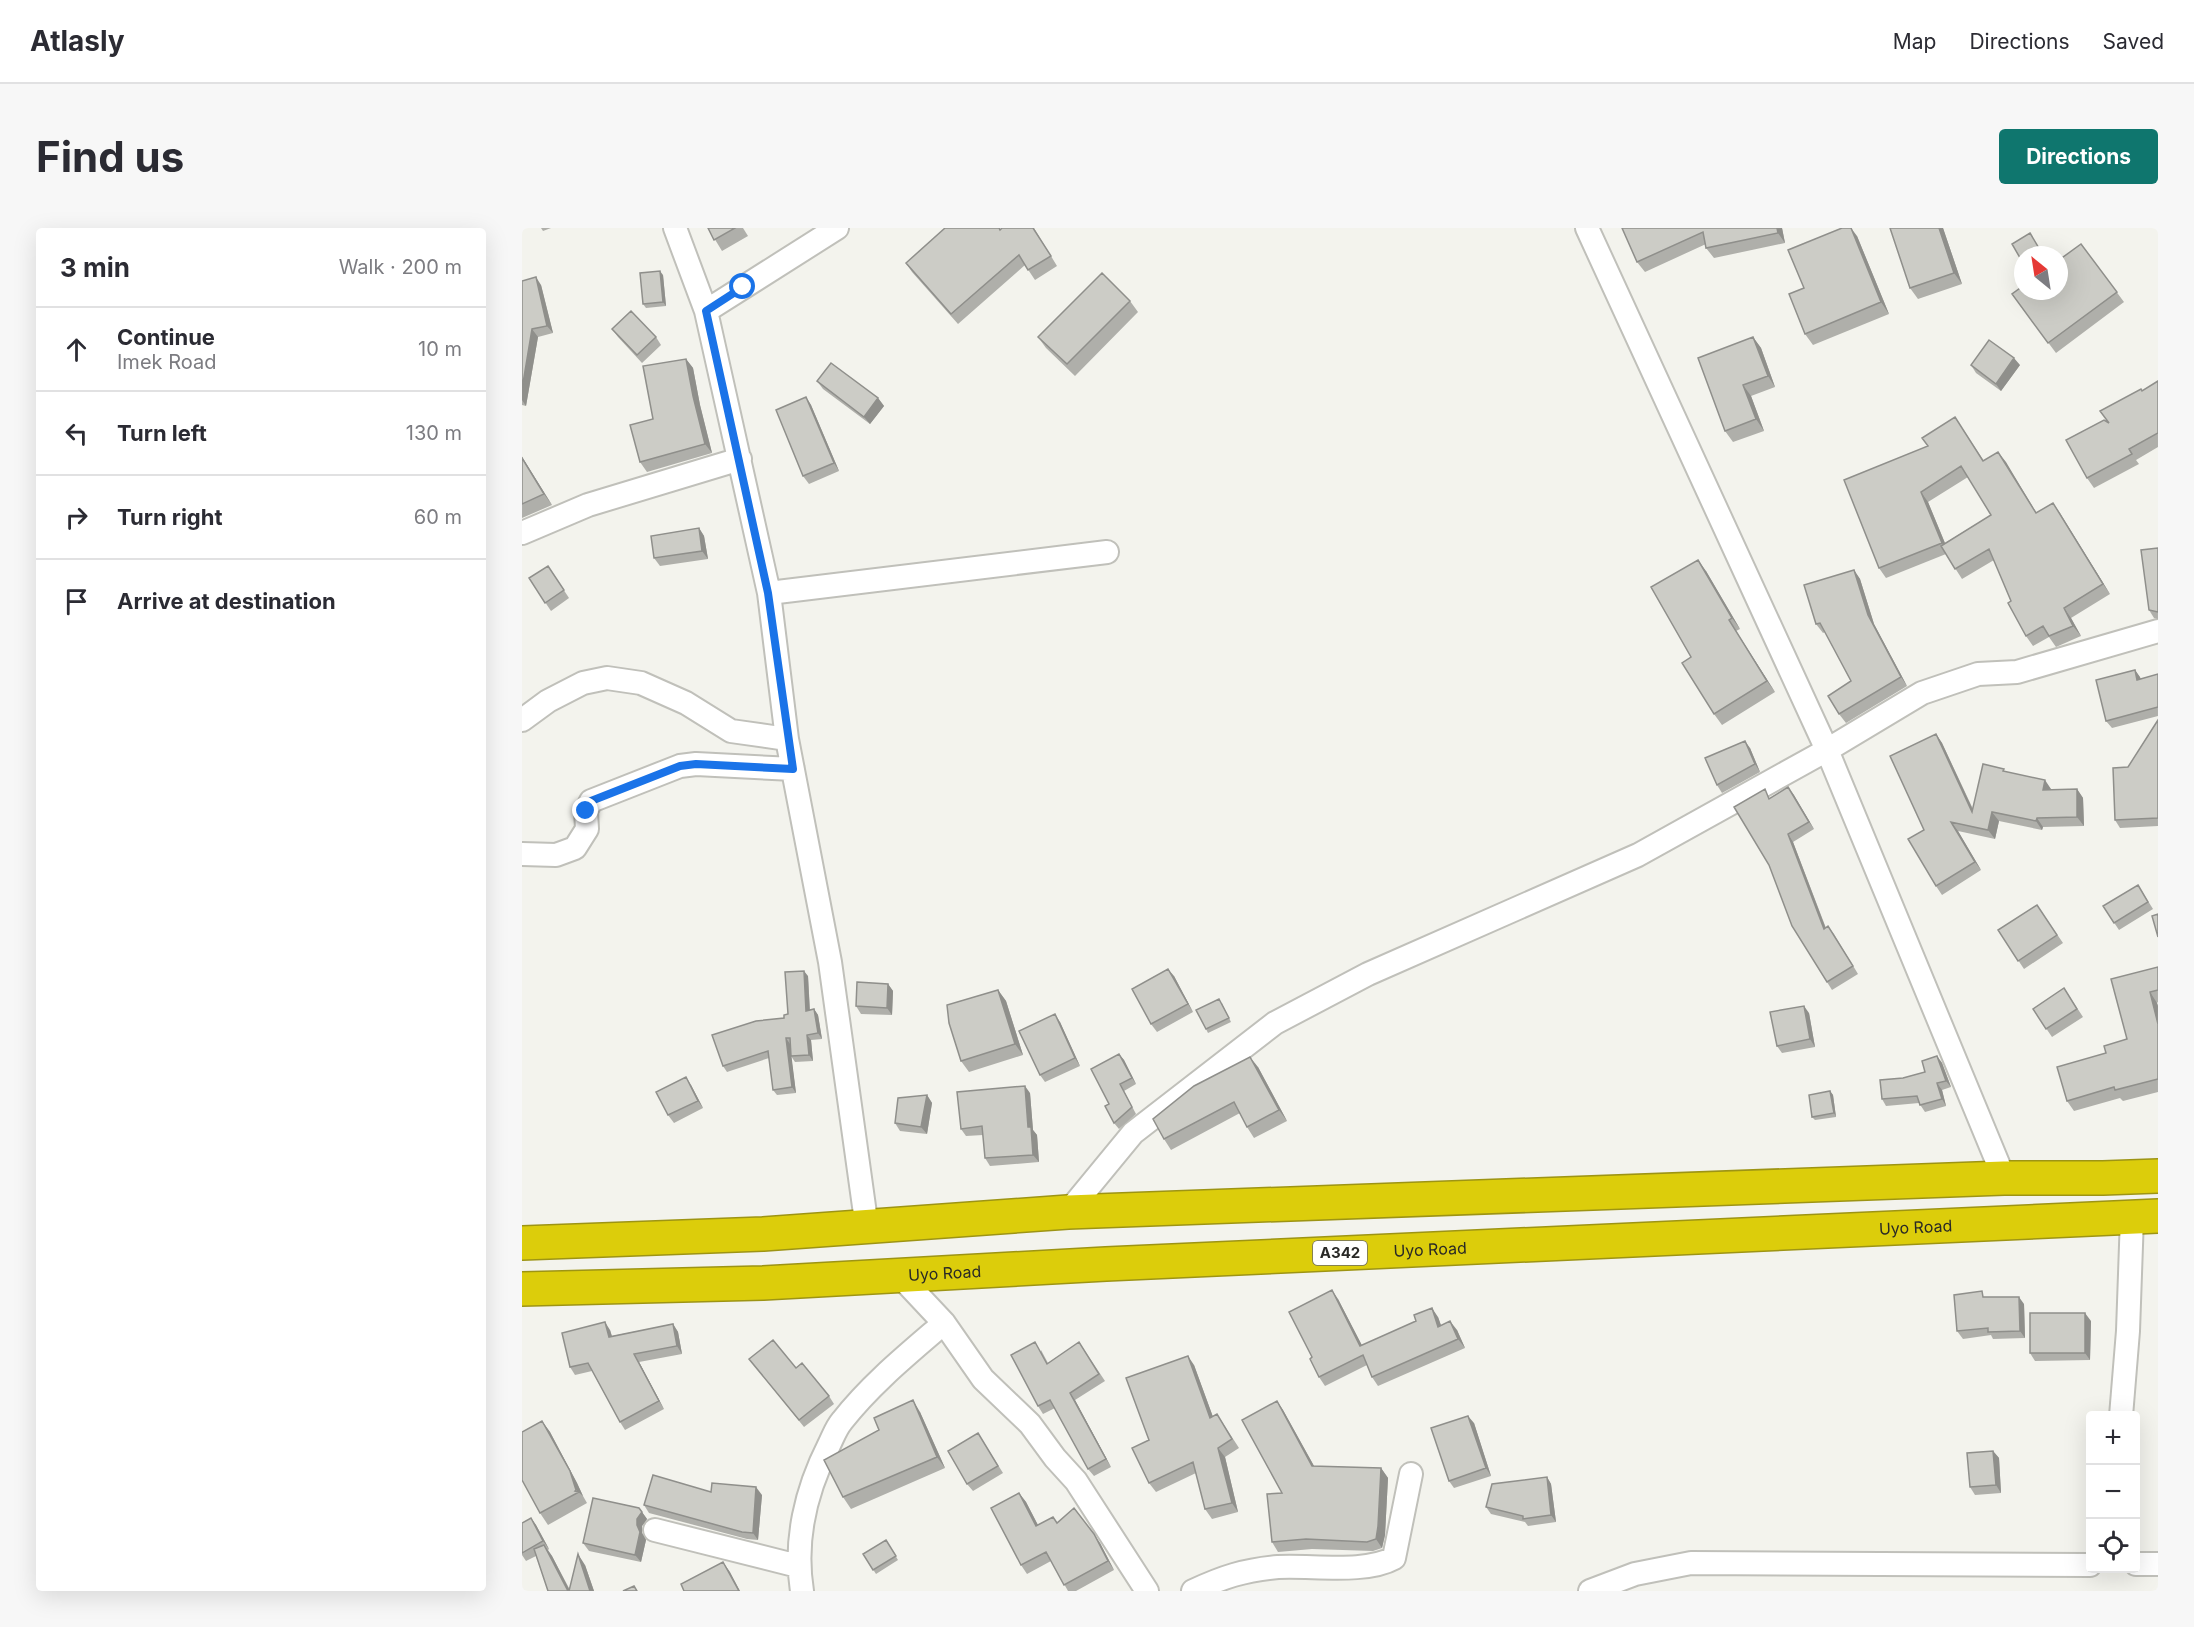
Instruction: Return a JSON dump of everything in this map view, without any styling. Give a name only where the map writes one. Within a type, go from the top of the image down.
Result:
[{"type":"highway","points":[[522,1244],[867,1228],[1068,1212],[2004,1178],[2158,1176]]},
{"type":"highway","name":"Uyo Road","points":[[522,1289],[763,1283],[1106,1264],[2145,1217]]},
{"type":"street","points":[[675,228],[706,311],[768,593],[787,739],[830,962],[867,1228]]},
{"type":"street","points":[[706,311],[837,228]]},
{"type":"street","points":[[1587,228],[1827,750],[2004,1178]]},
{"type":"street","points":[[522,533],[588,505],[740,459]]},
{"type":"street","points":[[768,593],[1107,552]]},
{"type":"street","points":[[1068,1212],[1133,1133],[1275,1023],[1368,974],[1638,855],[1827,750],[1922,693],[1978,674],[2017,672],[2158,631]]},
{"type":"street","points":[[522,720],[548,701],[583,683],[607,678],[641,683],[686,703],[731,731],[787,739]]},
{"type":"street","points":[[522,854],[556,855],[575,848],[587,828],[586,811],[591,801],[680,766],[696,764],[793,769]]},
{"type":"street","points":[[2121,1411],[2128,1331],[2145,1217]]},
{"type":"street","points":[[899,1275],[944,1323],[983,1379],[1004,1402],[1030,1424],[1055,1458],[1076,1481],[1147,1591]]},
{"type":"street","points":[[802,1591],[798,1566],[805,1508],[818,1466],[840,1423],[890,1368],[944,1323]]},
{"type":"street","points":[[1193,1591],[1237,1573],[1278,1567],[1368,1567],[1385,1563],[1394,1558],[1411,1474]]},
{"type":"street","points":[[655,1530],[798,1566]]},
{"type":"street","points":[[1590,1591],[1635,1574],[1691,1563],[2086,1564]]},
{"type":"street","points":[[2140,1564],[2158,1564]]},
{"type":"building","points":[[708,228],[735,228],[714,240]]},
{"type":"building","points":[[945,228],[999,228],[1000,230],[1002,228],[1033,228],[1051,256],[1028,270],[1019,255],[951,314],[906,263]]},
{"type":"building","points":[[1622,228],[1777,228],[1778,233],[1706,248],[1703,232],[1637,262]]},
{"type":"building","points":[[1842,228],[1851,228],[1881,302],[1805,334],[1789,294],[1804,288],[1788,250]]},
{"type":"building","points":[[1890,228],[1939,228],[1954,273],[1910,288]]},
{"type":"building","points":[[2030,233],[2038,246],[2014,247],[2012,244]]},
{"type":"building","points":[[2081,244],[2117,292],[2048,343],[2016,300],[2068,300],[2068,253]]},
{"type":"building","points":[[660,271],[663,302],[643,304],[640,273]]},
{"type":"building","points":[[1102,273],[1130,301],[1067,364],[1038,337]]},
{"type":"building","points":[[536,277],[547,326],[532,329],[522,389],[522,281]]},
{"type":"building","points":[[631,311],[656,337],[637,355],[612,329]]},
{"type":"building","points":[[1753,337],[1768,376],[1743,385],[1756,419],[1725,431],[1698,358]]},
{"type":"building","points":[[1989,340],[2014,358],[1996,384],[1971,365]]},
{"type":"building","points":[[686,359],[705,444],[640,462],[630,425],[653,419],[643,366]]},
{"type":"building","points":[[831,363],[878,398],[864,417],[817,381]]},
{"type":"building","points":[[2158,381],[2158,433],[2129,449],[2132,454],[2087,478],[2066,440],[2104,420],[2109,423],[2100,411]]},
{"type":"building","points":[[806,397],[834,463],[803,476],[776,410]]},
{"type":"building","points":[[1955,417],[1983,461],[1998,452],[2036,513],[2053,503],[2103,584],[2064,608],[2073,626],[2049,636],[2043,626],[2026,636],[2008,603],[2011,601],[1989,549],[1955,569],[1941,546],[1991,515],[1961,466],[1921,492],[1942,543],[1879,568],[1844,480],[1928,446],[1922,438]]},
{"type":"building","points":[[522,458],[544,494],[522,504]]},
{"type":"building","points":[[699,528],[702,551],[654,558],[651,536]]},
{"type":"building","points":[[2158,548],[2158,612],[2149,610],[2141,550]]},
{"type":"building","points":[[1698,560],[1732,618],[1729,620],[1767,681],[1714,714],[1682,663],[1691,657],[1651,587]]},
{"type":"building","points":[[548,566],[564,590],[545,603],[529,578]]},
{"type":"building","points":[[1854,570],[1868,615],[1901,677],[1839,714],[1828,696],[1851,681],[1820,623],[1816,624],[1804,585]]},
{"type":"building","points":[[2135,670],[2137,680],[2158,674],[2158,707],[2106,721],[2096,680]]},
{"type":"building","points":[[2158,720],[2158,818],[2115,820],[2113,768],[2128,767]]},
{"type":"building","points":[[1936,734],[1972,812],[1983,764],[2045,780],[2043,790],[2077,789],[2077,817],[2037,818],[2036,821],[1992,812],[1988,830],[1951,822],[1975,862],[1936,886],[1908,839],[1924,830],[1890,756]]},
{"type":"building","points":[[1745,741],[1755,764],[1717,785],[1705,758]]},
{"type":"building","points":[[1788,787],[1809,822],[1788,834],[1824,929],[1828,926],[1853,966],[1827,982],[1792,926],[1769,865],[1734,807],[1765,789],[1769,799]]},
{"type":"building","points":[[2138,885],[2148,902],[2114,923],[2103,906]]},
{"type":"building","points":[[2037,905],[2057,935],[2018,961],[1998,930]]},
{"type":"building","points":[[2158,914],[2158,937],[2152,916]]},
{"type":"building","points":[[2158,967],[2158,990],[2150,992],[2158,1024],[2158,1079],[2115,1090],[2114,1087],[2067,1101],[2057,1067],[2106,1053],[2104,1046],[2127,1039],[2111,979]]},
{"type":"building","points":[[1168,969],[1188,1004],[1151,1024],[1132,989]]},
{"type":"building","points":[[804,971],[806,1011],[814,1009],[818,1033],[807,1035],[809,1055],[791,1056],[790,1038],[786,1038],[792,1087],[773,1090],[768,1051],[723,1066],[712,1035],[756,1021],[784,1018],[784,1015],[788,1014],[785,972]]},
{"type":"building","points":[[857,982],[888,984],[887,1008],[856,1006]]},
{"type":"building","points":[[2064,988],[2077,1009],[2046,1029],[2033,1009]]},
{"type":"building","points":[[998,990],[1015,1044],[961,1061],[949,1023],[947,1005]]},
{"type":"building","points":[[1219,999],[1229,1018],[1206,1029],[1196,1010]]},
{"type":"building","points":[[1804,1006],[1810,1039],[1777,1046],[1770,1012]]},
{"type":"building","points":[[1055,1014],[1075,1058],[1040,1075],[1019,1031]]},
{"type":"building","points":[[1119,1054],[1132,1078],[1120,1084],[1132,1107],[1114,1123],[1105,1106],[1109,1104],[1091,1069]]},
{"type":"building","points":[[1937,1056],[1946,1081],[1937,1083],[1942,1099],[1920,1105],[1917,1096],[1882,1099],[1880,1080],[1903,1078],[1925,1072],[1922,1061]]},
{"type":"building","points":[[1250,1057],[1279,1110],[1247,1127],[1234,1102],[1164,1139],[1153,1119],[1194,1086]]},
{"type":"building","points":[[686,1077],[698,1101],[668,1115],[656,1092]]},
{"type":"building","points":[[1025,1086],[1033,1155],[985,1158],[982,1126],[961,1129],[957,1092]]},
{"type":"building","points":[[1830,1091],[1834,1113],[1812,1117],[1809,1095]]},
{"type":"building","points":[[927,1095],[921,1127],[895,1123],[898,1098]]},
{"type":"building","points":[[1332,1290],[1360,1346],[1416,1321],[1414,1315],[1432,1308],[1438,1327],[1450,1321],[1458,1339],[1372,1377],[1363,1355],[1319,1377],[1310,1359],[1312,1357],[1289,1312]]},
{"type":"building","points":[[1982,1291],[1983,1297],[2019,1297],[2020,1331],[1988,1332],[1988,1328],[1957,1331],[1954,1295]]},
{"type":"building","points":[[2030,1313],[2085,1313],[2085,1353],[2030,1353]]},
{"type":"building","points":[[605,1322],[609,1337],[673,1324],[677,1346],[634,1354],[659,1401],[620,1422],[588,1363],[570,1367],[562,1333]]},
{"type":"building","points":[[773,1340],[796,1368],[802,1363],[829,1396],[799,1420],[749,1359]]},
{"type":"building","points":[[1035,1342],[1047,1364],[1079,1342],[1099,1374],[1070,1393],[1106,1459],[1088,1469],[1050,1400],[1038,1406],[1011,1355]]},
{"type":"building","points":[[1188,1356],[1210,1418],[1217,1414],[1232,1439],[1218,1448],[1232,1503],[1205,1509],[1193,1462],[1149,1483],[1132,1448],[1149,1440],[1126,1378]]},
{"type":"building","points":[[913,1400],[937,1457],[843,1497],[824,1460],[879,1430],[874,1418]]},
{"type":"building","points":[[1277,1401],[1312,1466],[1381,1468],[1376,1539],[1367,1542],[1306,1539],[1272,1542],[1267,1494],[1282,1493],[1242,1420]]},
{"type":"building","points":[[1468,1416],[1486,1468],[1449,1481],[1431,1428]]},
{"type":"building","points":[[542,1421],[570,1471],[575,1491],[579,1492],[540,1513],[522,1480],[522,1432]]},
{"type":"building","points":[[978,1433],[998,1466],[967,1484],[948,1451]]},
{"type":"building","points":[[1993,1451],[1996,1485],[1970,1487],[1967,1453]]},
{"type":"building","points":[[653,1475],[711,1492],[712,1483],[756,1487],[753,1533],[644,1505]]},
{"type":"building","points":[[1547,1477],[1551,1515],[1523,1519],[1523,1516],[1486,1507],[1492,1484]]},
{"type":"building","points":[[1019,1493],[1036,1526],[1053,1517],[1057,1523],[1074,1508],[1094,1534],[1108,1561],[1064,1585],[1046,1552],[1021,1565],[991,1508]]},
{"type":"building","points":[[593,1498],[639,1508],[642,1512],[637,1519],[640,1532],[635,1555],[583,1543]]},
{"type":"building","points":[[531,1518],[543,1541],[522,1553],[522,1523]]},
{"type":"building","points":[[886,1540],[896,1556],[873,1570],[863,1554]]},
{"type":"building","points":[[544,1545],[568,1591],[548,1591],[534,1549]]},
{"type":"building","points":[[578,1554],[590,1591],[569,1591]]},
{"type":"building","points":[[723,1562],[739,1591],[684,1591],[681,1584]]},
{"type":"building","points":[[634,1586],[637,1591],[623,1591]]},
{"type":"route","points":[[586,811],[591,801],[680,766],[696,764],[793,769],[768,593],[706,311],[743,287]]}]
